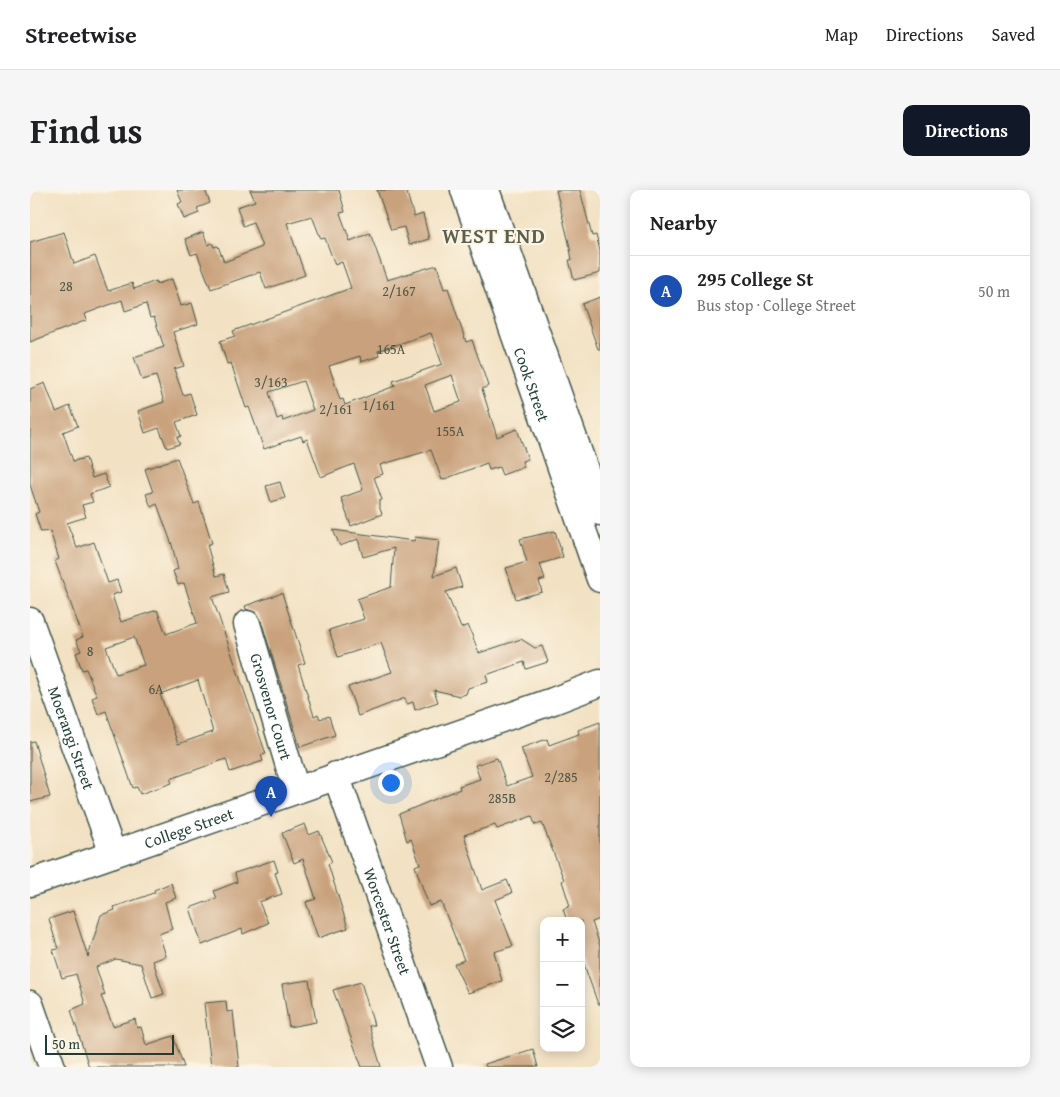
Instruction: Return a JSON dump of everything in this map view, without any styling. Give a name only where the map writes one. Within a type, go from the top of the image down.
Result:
[{"type":"street","name":"Cook Street","points":[[464,190],[488,226],[600,512]]},
{"type":"street","name":"Cook Street","points":[[486,190],[488,226],[599,571]]},
{"type":"street","name":"Moerangi Street","points":[[30,621],[113,854]]},
{"type":"street","name":"Grosvenor Court","points":[[247,624],[296,790]]},
{"type":"street","name":"College Street","points":[[30,883],[554,701],[600,682]]},
{"type":"street","name":"Worcester Street","points":[[336,776],[439,1067]]},
{"type":"street","points":[[30,1004],[52,1067]]},
{"type":"building","points":[[177,190],[205,190],[210,203],[197,208],[199,213],[184,219],[178,204],[182,202]]},
{"type":"building","points":[[250,190],[339,190],[345,212],[340,213],[350,241],[370,233],[387,280],[437,265],[444,289],[448,288],[466,342],[472,340],[482,368],[488,386],[482,389],[497,437],[517,429],[528,459],[522,461],[524,467],[502,475],[499,467],[489,470],[487,463],[442,480],[431,450],[380,465],[383,474],[374,477],[382,500],[379,501],[379,506],[382,514],[351,526],[341,498],[363,490],[354,464],[321,477],[307,439],[303,441],[301,436],[264,449],[249,407],[246,408],[231,363],[227,364],[220,341],[235,336],[233,331],[351,288],[342,262],[335,265],[325,238],[321,239],[312,216],[287,223],[305,275],[266,289],[260,272],[211,289],[197,253],[191,255],[185,239],[203,232],[208,245],[212,243],[214,247],[218,246],[224,262],[262,247],[253,222],[243,226],[237,207],[255,201]],"holes":[[[431,333],[442,364],[393,381],[395,386],[345,405],[343,399],[340,400],[329,366],[360,356],[361,362],[379,356],[378,351]],[[452,375],[461,402],[434,411],[425,385]],[[303,381],[313,410],[283,421],[282,417],[277,419],[269,392]]]},
{"type":"building","points":[[377,190],[406,190],[414,217],[423,214],[429,239],[409,245],[404,227],[391,230]]},
{"type":"building","points":[[556,190],[580,190],[592,236],[596,235],[600,251],[600,273],[574,280],[569,260],[572,260],[569,243]]},
{"type":"building","points":[[64,232],[74,264],[95,256],[108,291],[132,283],[134,289],[156,281],[157,284],[172,279],[181,306],[192,303],[198,324],[173,332],[184,366],[174,369],[183,395],[190,393],[197,415],[176,422],[181,436],[177,438],[180,444],[167,448],[159,428],[145,433],[138,411],[164,402],[156,376],[142,380],[134,357],[164,347],[154,317],[150,318],[146,304],[125,311],[122,300],[85,314],[87,320],[30,342],[30,242]]},
{"type":"building","points":[[600,297],[600,349],[598,349],[582,304]]},
{"type":"building","points":[[45,383],[56,412],[70,406],[78,426],[63,432],[73,461],[86,458],[92,478],[104,474],[109,487],[90,494],[93,502],[82,505],[86,517],[67,523],[77,548],[94,542],[108,583],[117,580],[121,592],[112,595],[121,622],[157,610],[166,634],[197,623],[184,583],[178,585],[173,571],[178,569],[172,545],[157,504],[151,507],[146,494],[153,492],[145,469],[177,458],[194,504],[199,502],[212,543],[207,545],[216,576],[224,574],[229,592],[212,597],[266,754],[261,755],[263,761],[230,772],[226,759],[170,779],[172,783],[140,794],[137,787],[133,788],[106,711],[98,714],[92,698],[97,696],[86,669],[82,670],[76,653],[81,651],[76,640],[83,637],[55,561],[59,559],[50,531],[41,532],[35,514],[39,512],[30,485],[30,389]],"holes":[[[134,637],[144,665],[116,674],[106,647]],[[198,680],[213,732],[178,744],[160,694]]]},
{"type":"building","points":[[280,482],[285,498],[271,502],[266,486]]},
{"type":"building","points":[[333,530],[414,541],[415,537],[439,540],[434,576],[456,568],[462,587],[446,592],[461,628],[468,625],[479,653],[521,639],[535,648],[542,646],[548,662],[526,669],[524,662],[486,675],[488,682],[468,688],[466,694],[460,696],[434,690],[438,702],[415,710],[413,702],[407,704],[405,698],[358,716],[348,687],[392,672],[381,643],[338,657],[329,630],[364,619],[357,599],[391,587],[394,548],[363,557],[358,539],[340,546]]},
{"type":"building","points":[[555,531],[563,557],[540,564],[545,579],[539,581],[542,592],[516,599],[506,568],[527,562],[520,539]]},
{"type":"building","points":[[282,593],[305,663],[298,665],[314,716],[318,714],[320,719],[329,716],[335,735],[300,747],[261,620],[257,613],[246,609],[245,606]]},
{"type":"building","points":[[600,722],[600,919],[592,922],[600,946],[600,1004],[598,1004],[585,967],[585,917],[566,917],[563,909],[570,906],[562,881],[564,880],[542,823],[535,825],[532,816],[497,829],[495,825],[464,835],[482,890],[507,880],[512,893],[495,900],[513,946],[494,952],[502,981],[468,993],[454,964],[464,960],[441,902],[429,906],[415,866],[420,864],[411,839],[407,841],[399,814],[460,789],[459,786],[480,779],[475,765],[497,758],[507,786],[532,777],[521,748],[547,739],[549,745],[579,734],[578,730]]},
{"type":"building","points":[[34,741],[50,797],[30,802],[30,742]]},
{"type":"building","points":[[305,824],[309,835],[319,831],[332,862],[328,864],[348,928],[318,938],[306,902],[316,899],[303,859],[294,863],[282,833]]},
{"type":"building","points":[[274,860],[278,872],[275,873],[282,894],[259,902],[268,923],[243,934],[242,929],[202,945],[190,908],[217,898],[214,891],[237,882],[235,873]]},
{"type":"building","points":[[171,883],[176,898],[165,902],[172,929],[159,934],[166,956],[153,961],[164,994],[152,998],[141,964],[116,959],[96,967],[105,995],[101,996],[113,1026],[135,1019],[137,1028],[141,1027],[146,1045],[173,1036],[184,1067],[89,1067],[71,1010],[85,1004],[76,974],[62,978],[53,950],[58,949],[49,919],[73,911],[88,957],[101,915],[115,910],[114,907],[146,896],[155,892],[154,890]]},
{"type":"building","points":[[309,980],[316,1022],[289,1027],[282,984]]},
{"type":"building","points":[[361,982],[374,1025],[369,1026],[381,1067],[362,1067],[333,990]]},
{"type":"building","points":[[226,1001],[227,1012],[233,1011],[239,1067],[211,1067],[204,1003]]},
{"type":"building","points":[[533,1049],[538,1067],[486,1067],[485,1064]]},
{"type":"place","name":"295 College St","points":[[271,817]]},
{"type":"district","name":"WEST END","points":[[494,235]]}]
